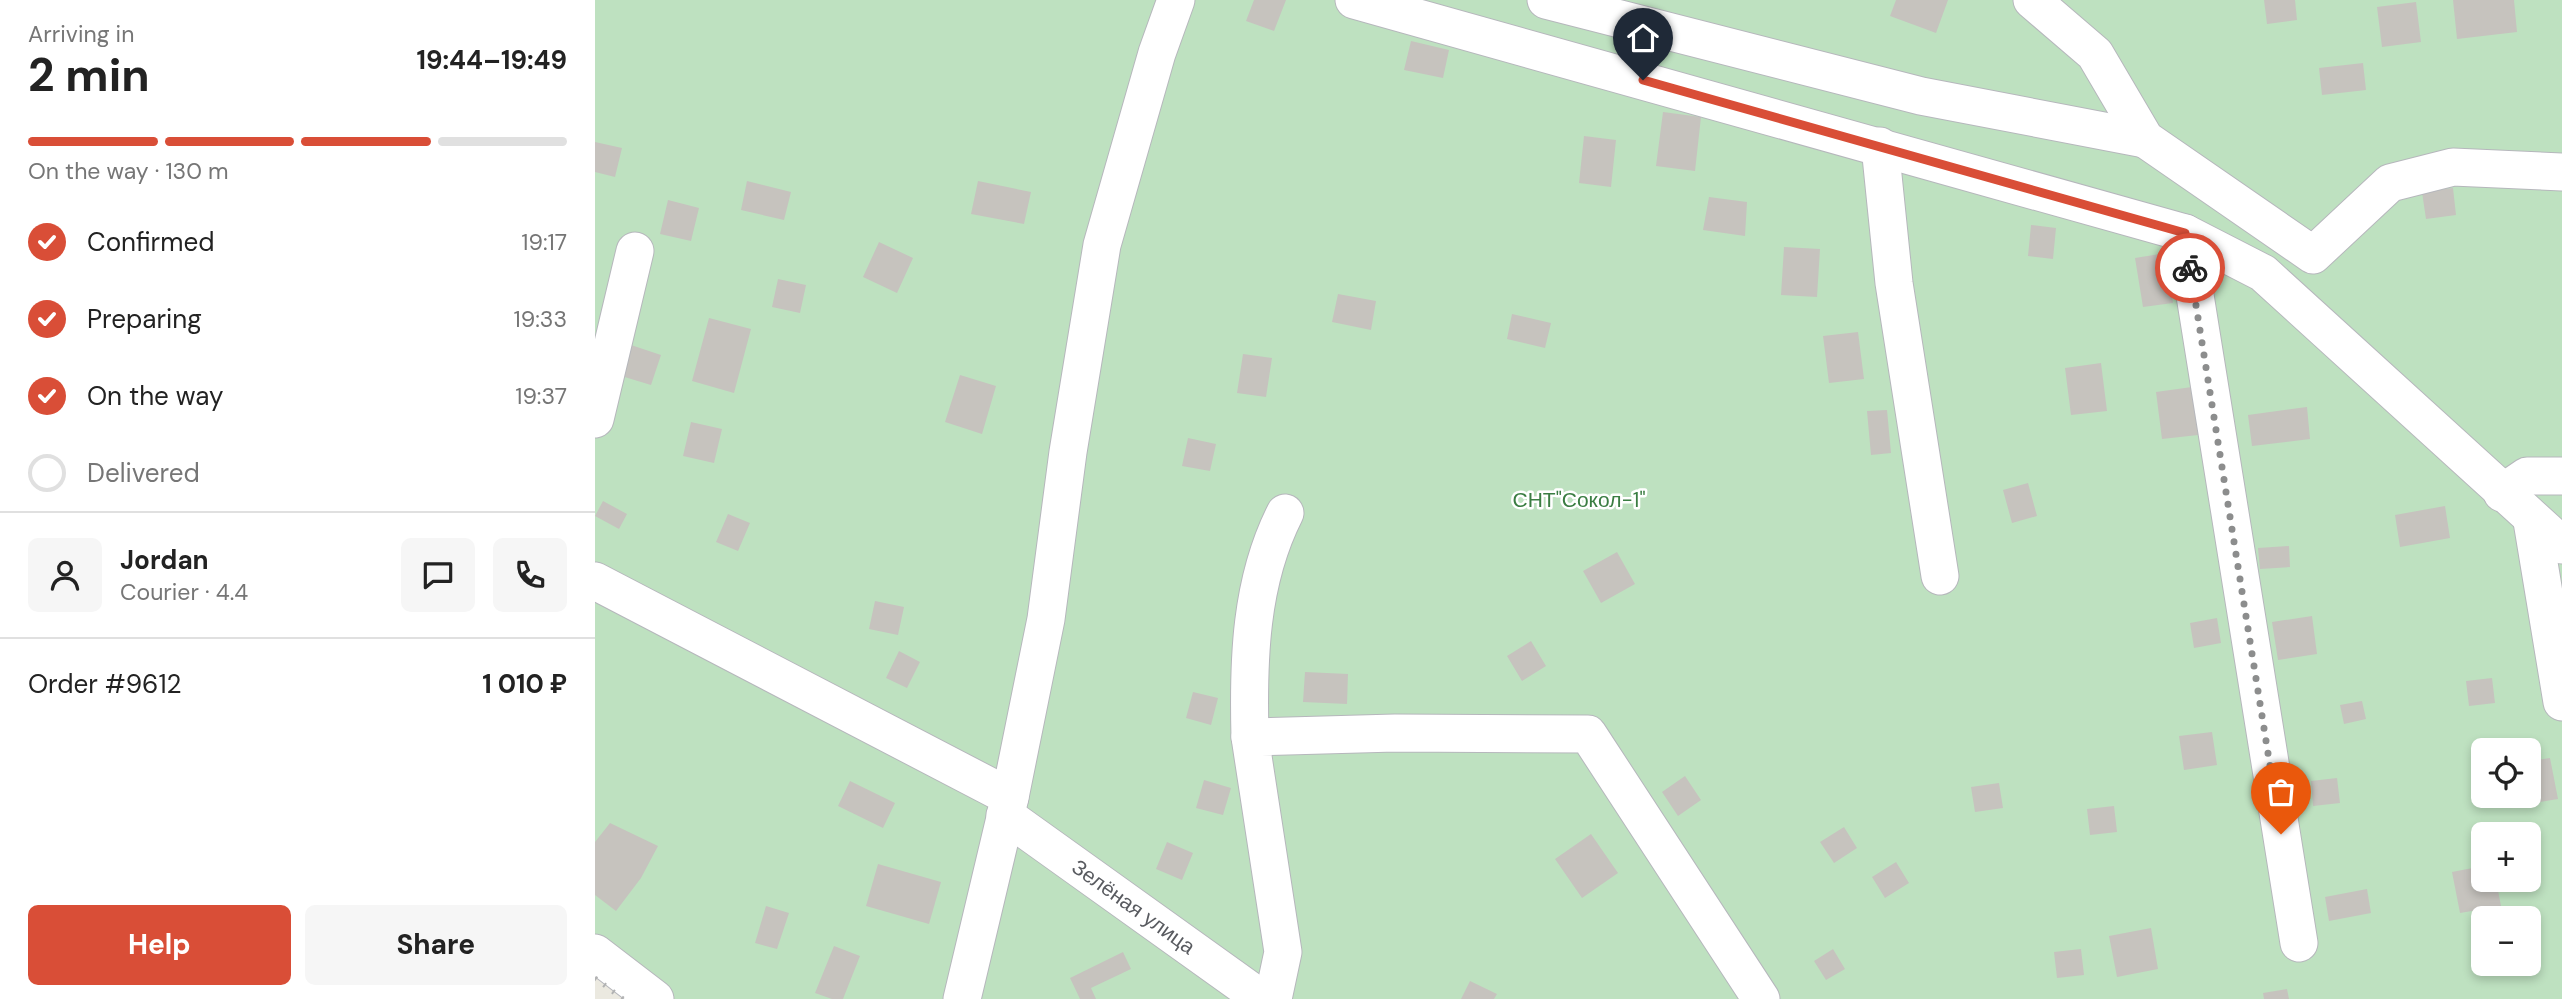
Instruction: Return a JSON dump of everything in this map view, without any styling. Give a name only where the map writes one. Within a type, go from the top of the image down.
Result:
[{"type":"street","points":[[962,999],[1008,806],[1046,619],[1068,452],[1102,245],[1157,53],[1176,0]]},
{"type":"street","points":[[1354,0],[2185,233],[2263,273],[2532,521],[2562,545]]},
{"type":"street","points":[[1546,0],[1587,13],[1921,96],[2145,139],[2313,255],[2390,183],[2453,167],[2562,172]]},
{"type":"street","points":[[2032,0],[2095,54],[2145,139]]},
{"type":"street","points":[[1880,146],[1894,283],[1940,576]]},
{"type":"street","points":[[2185,233],[2298,943]]},
{"type":"street","points":[[595,419],[635,251]]},
{"type":"street","points":[[2502,493],[2527,476],[2562,476]]},
{"type":"street","points":[[1273,999],[1283,951],[1250,737],[1248,669],[1255,607],[1270,542],[1286,513]]},
{"type":"street","points":[[2532,521],[2562,702]]},
{"type":"street","name":"Зелёная улица","points":[[595,581],[1008,806],[1262,999]]},
{"type":"street","points":[[1250,737],[1395,733],[1588,734],[1761,999]]},
{"type":"street","points":[[595,953],[655,999]]},
{"type":"green space","name":"СНТ\"Сокол-1\"","points":[[595,0],[2562,0],[2562,999],[637,999],[595,967]]},
{"type":"building","points":[[1254,0],[1286,0],[1274,31],[1246,21]]},
{"type":"building","points":[[1896,0],[1948,0],[1936,33],[1890,16]]},
{"type":"building","points":[[2264,0],[2295,0],[2297,20],[2267,24]]},
{"type":"building","points":[[2453,0],[2514,0],[2517,32],[2457,39]]},
{"type":"building","points":[[2416,2],[2421,42],[2382,47],[2377,7]]},
{"type":"building","points":[[1411,41],[1449,50],[1443,78],[1404,70]]},
{"type":"building","points":[[2363,63],[2366,90],[2322,95],[2319,68]]},
{"type":"building","points":[[1663,112],[1701,117],[1695,171],[1656,166]]},
{"type":"building","points":[[1584,136],[1616,140],[1611,187],[1579,183]]},
{"type":"building","points":[[595,142],[622,148],[615,177],[595,172]]},
{"type":"building","points":[[747,181],[791,192],[784,220],[741,210]]},
{"type":"building","points":[[978,181],[1031,192],[1024,224],[971,214]]},
{"type":"building","points":[[2453,188],[2456,215],[2426,219],[2422,192]]},
{"type":"building","points":[[1709,197],[1747,202],[1745,236],[1703,230]]},
{"type":"building","points":[[668,200],[699,208],[691,241],[660,234]]},
{"type":"building","points":[[2031,225],[2056,228],[2053,259],[2028,256]]},
{"type":"building","points":[[879,242],[913,258],[897,293],[863,277]]},
{"type":"building","points":[[1784,247],[1820,249],[1817,297],[1781,295]]},
{"type":"building","points":[[2166,253],[2173,303],[2143,307],[2135,258]]},
{"type":"building","points":[[778,279],[806,285],[800,313],[772,307]]},
{"type":"building","points":[[1338,294],[1376,301],[1371,330],[1332,322]]},
{"type":"building","points":[[1512,314],[1551,323],[1545,348],[1507,339]]},
{"type":"building","points":[[709,318],[751,329],[734,393],[692,381]]},
{"type":"building","points":[[1858,332],[1864,379],[1829,383],[1823,336]]},
{"type":"building","points":[[628,344],[661,355],[651,385],[618,375]]},
{"type":"building","points":[[1243,354],[1272,358],[1266,397],[1237,393]]},
{"type":"building","points":[[2101,363],[2107,411],[2071,415],[2065,368]]},
{"type":"building","points":[[960,375],[996,386],[982,434],[945,422]]},
{"type":"building","points":[[2192,387],[2198,435],[2162,439],[2156,392]]},
{"type":"building","points":[[2307,407],[2310,439],[2252,446],[2248,415]]},
{"type":"building","points":[[1887,410],[1891,453],[1871,455],[1867,411]]},
{"type":"building","points":[[691,422],[722,429],[714,463],[683,456]]},
{"type":"building","points":[[1188,438],[1216,444],[1210,471],[1182,466]]},
{"type":"building","points":[[2028,483],[2037,516],[2012,523],[2003,490]]},
{"type":"building","points":[[603,501],[627,514],[619,529],[595,516]]},
{"type":"building","points":[[2445,506],[2450,538],[2400,547],[2395,515]]},
{"type":"building","points":[[728,514],[750,523],[738,551],[716,542]]},
{"type":"building","points":[[2289,546],[2290,567],[2260,569],[2258,548]]},
{"type":"building","points":[[1617,552],[1635,584],[1601,603],[1583,571]]},
{"type":"building","points":[[875,601],[904,607],[898,635],[869,629]]},
{"type":"building","points":[[2312,616],[2317,654],[2278,660],[2272,622]]},
{"type":"building","points":[[2217,618],[2221,643],[2194,648],[2190,623]]},
{"type":"building","points":[[1531,641],[1546,666],[1522,681],[1507,656]]},
{"type":"building","points":[[899,651],[920,662],[907,688],[886,678]]},
{"type":"building","points":[[1305,672],[1348,674],[1347,704],[1303,702]]},
{"type":"building","points":[[2492,678],[2495,703],[2469,706],[2466,681]]},
{"type":"building","points":[[1193,692],[1218,698],[1211,725],[1186,718]]},
{"type":"building","points":[[2362,701],[2366,719],[2344,724],[2340,705]]},
{"type":"building","points":[[2212,732],[2217,765],[2184,770],[2179,736]]},
{"type":"building","points":[[2550,758],[2558,799],[2541,802],[2541,759]]},
{"type":"building","points":[[1685,776],[1701,800],[1678,816],[1662,792]]},
{"type":"building","points":[[2337,778],[2340,803],[2313,806],[2311,781]]},
{"type":"building","points":[[1204,780],[1231,788],[1223,815],[1196,808]]},
{"type":"building","points":[[850,781],[895,803],[883,828],[838,806]]},
{"type":"building","points":[[1999,783],[2003,808],[1975,812],[1971,787]]},
{"type":"building","points":[[2114,806],[2117,832],[2090,835],[2087,809]]},
{"type":"building","points":[[610,823],[658,846],[641,878],[616,911],[595,895],[595,842]]},
{"type":"building","points":[[1844,827],[1857,848],[1834,863],[1820,842]]},
{"type":"building","points":[[1591,834],[1618,873],[1582,898],[1555,859]]},
{"type":"building","points":[[1167,842],[1193,853],[1182,880],[1156,869]]},
{"type":"building","points":[[1896,862],[1909,883],[1885,898],[1872,877]]},
{"type":"building","points":[[878,864],[941,882],[929,924],[866,906]]},
{"type":"building","points":[[2471,868],[2471,892],[2498,892],[2501,906],[2471,906],[2471,911],[2460,913],[2452,872]]},
{"type":"building","points":[[2367,889],[2371,913],[2329,921],[2325,897]]},
{"type":"building","points":[[766,906],[789,913],[777,949],[755,943]]},
{"type":"building","points":[[2151,928],[2158,969],[2117,977],[2109,936]]},
{"type":"building","points":[[834,946],[860,956],[843,999],[832,999],[815,993]]},
{"type":"building","points":[[1833,949],[1845,969],[1826,980],[1814,961]]},
{"type":"building","points":[[2081,949],[2084,975],[2057,978],[2054,952]]},
{"type":"building","points":[[1123,952],[1131,969],[1091,988],[1096,999],[1080,999],[1070,978]]},
{"type":"building","points":[[1470,981],[1497,994],[1494,999],[1461,999]]},
{"type":"building","points":[[2287,989],[2289,999],[2264,999],[2263,993]]},
{"type":"railway","points":[[595,978],[623,999]]},
{"type":"way so far","points":[[2190,268],[2281,834]]},
{"type":"route","points":[[1643,80],[2185,233],[2190,268]]}]
